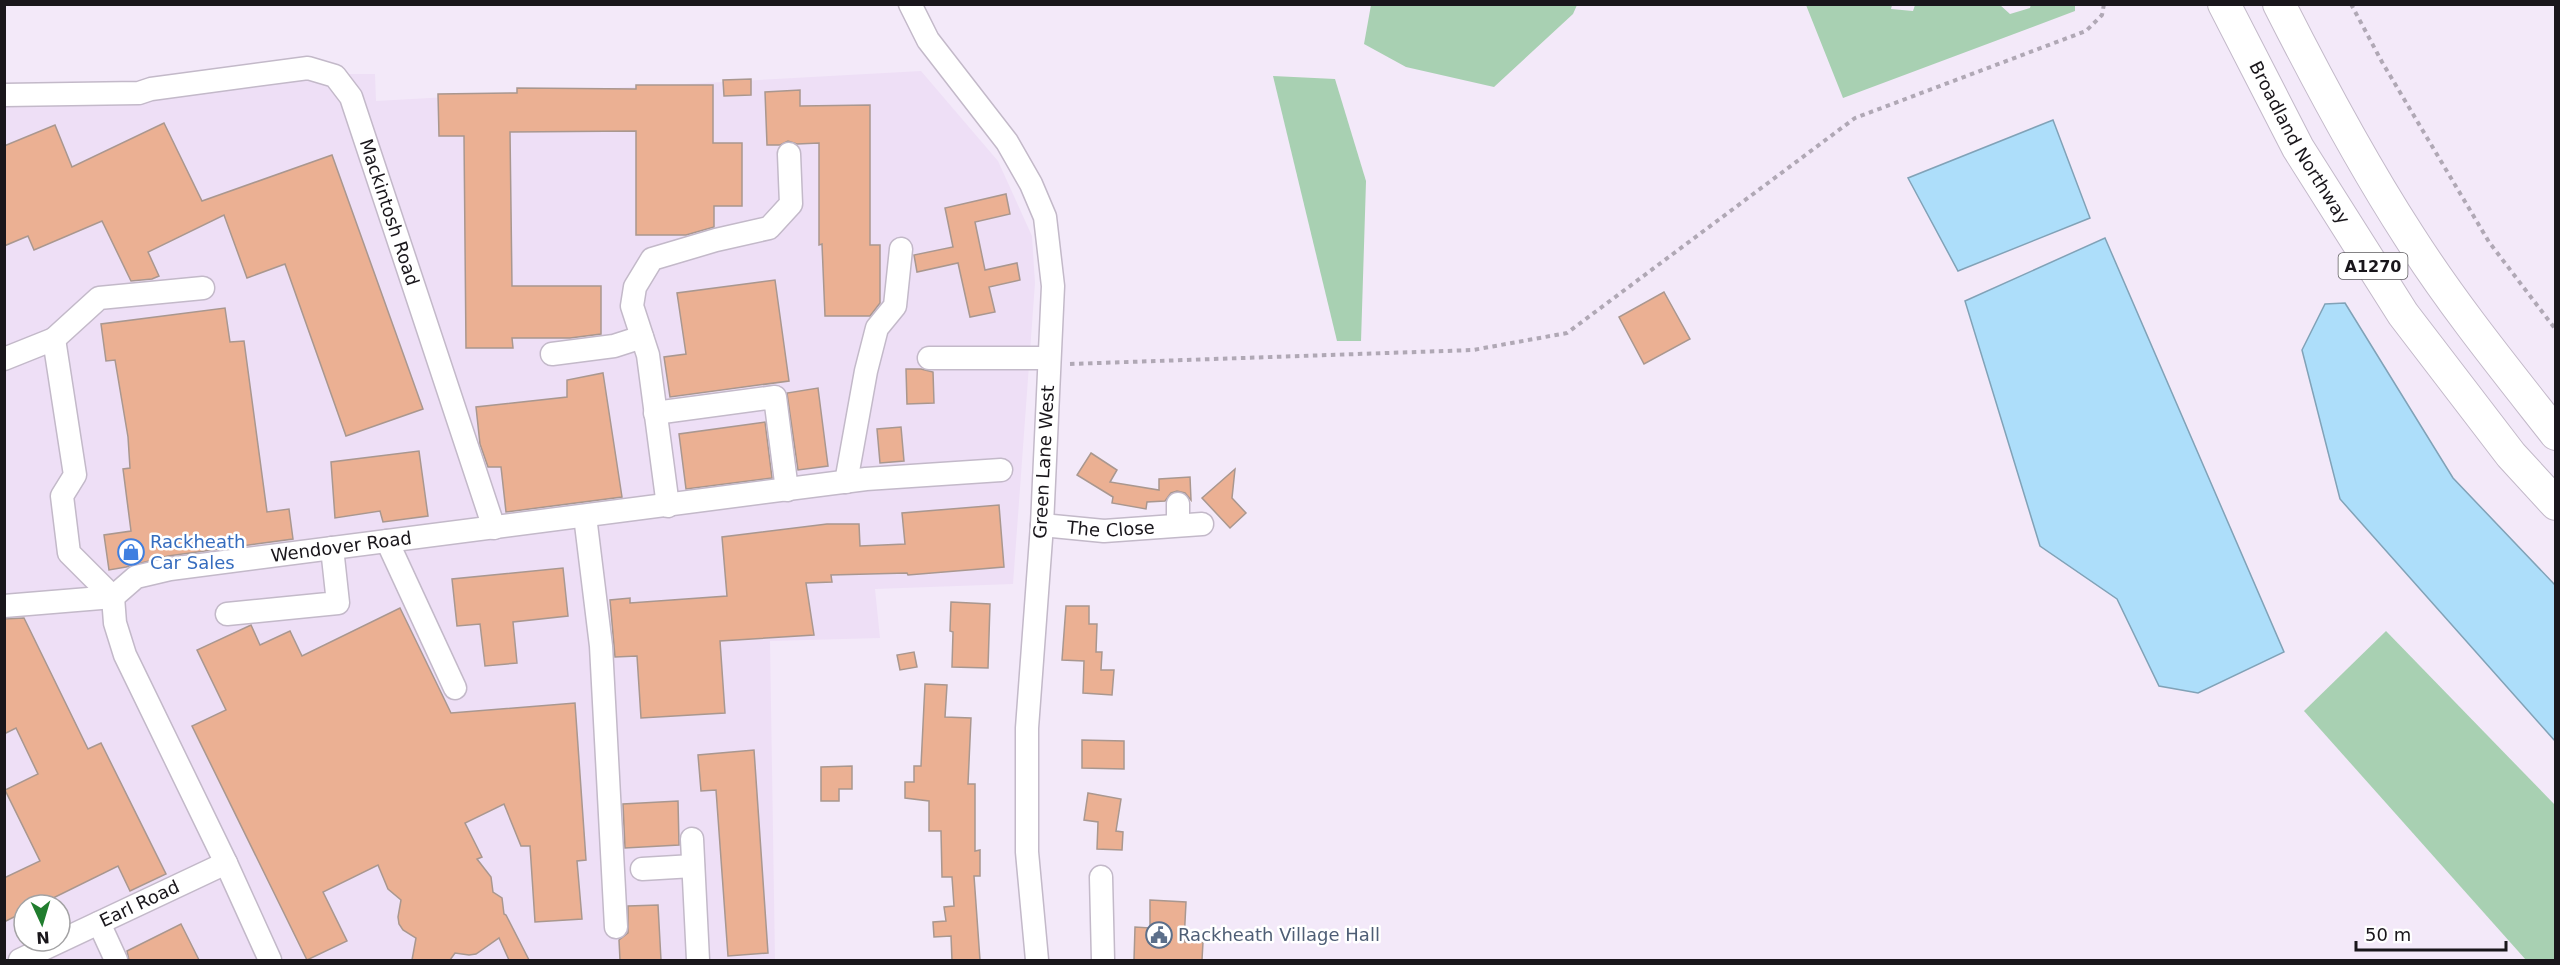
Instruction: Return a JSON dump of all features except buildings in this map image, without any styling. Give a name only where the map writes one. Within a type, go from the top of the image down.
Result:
[{"type":"highway","name":"Broadland Northway","points":[[2224,4],[2298,148],[2403,314],[2511,455],[2556,504]]},
{"type":"highway","name":"A1270","points":[[2280,4],[2322,88],[2409,236],[2492,352],[2556,434]]},
{"type":"street","name":"Green Lane West","points":[[910,4],[928,40],[1007,142],[1045,217],[1053,286],[1042,525],[1027,728],[1027,852],[1037,960]]},
{"type":"street","name":"Mackintosh Road","points":[[4,95],[139,93],[151,89],[308,68],[335,76],[351,97],[494,528]]},
{"type":"street","points":[[668,506],[648,355],[632,306],[635,287],[652,259],[716,240],[769,228],[791,204],[789,154]]},
{"type":"street","points":[[856,481],[866,371],[878,328],[895,306],[901,249]]},
{"type":"street","points":[[4,359],[54,339],[99,298],[203,288]]},
{"type":"street","points":[[552,354],[614,346],[642,337]]},
{"type":"street","points":[[54,339],[75,475],[63,496],[69,553],[113,597],[115,623],[125,655],[226,863],[270,960]]},
{"type":"street","points":[[930,358],[1049,361]]},
{"type":"street","points":[[655,413],[776,397],[787,490]]},
{"type":"street","name":"Wendover Road","points":[[113,597],[136,577],[170,568],[856,481],[1002,470]]},
{"type":"street","name":"The Close","points":[[1042,525],[1104,531],[1178,515],[1202,524]]},
{"type":"street","points":[[585,516],[601,646],[616,927]]},
{"type":"street","points":[[387,541],[455,688]]},
{"type":"street","points":[[227,614],[338,603],[332,548]]},
{"type":"street","points":[[4,606],[113,597]]},
{"type":"street","points":[[692,839],[698,960]]},
{"type":"street","name":"Earl Road","points":[[20,960],[226,863]]},
{"type":"street","points":[[642,869],[693,866]]},
{"type":"street","points":[[1101,877],[1103,960]]},
{"type":"street","points":[[99,923],[116,960]]},
{"type":"path","points":[[1049,361],[1473,350],[1566,333],[1854,118],[2086,31],[2103,15],[2104,4]]},
{"type":"path","points":[[2351,4],[2382,62],[2489,242],[2556,330]]},
{"type":"shaded area","points":[[921,71],[998,161],[1032,236],[1035,283],[1013,584],[875,589],[880,638],[770,641],[775,960],[5,960],[4,87],[312,74],[375,74],[376,101]]},
{"type":"green space","points":[[1371,4],[1577,5],[1573,14],[1494,87],[1406,67],[1364,44]]},
{"type":"green space","points":[[2031,4],[2075,5],[2075,11],[1843,98],[1806,5],[1892,5],[1891,9],[1913,11],[1915,5],[2000,5],[2010,14],[2030,8]]},
{"type":"green space","points":[[1273,76],[1335,79],[1366,181],[1361,341],[1337,341]]},
{"type":"green space","points":[[2386,631],[2555,805],[2555,960],[2526,960],[2304,711]]},
{"type":"water","points":[[2053,120],[2090,218],[1958,271],[1908,178]]},
{"type":"water","points":[[2105,238],[2284,652],[2198,693],[2159,686],[2117,599],[2040,546],[1965,301]]},
{"type":"water","points":[[2345,303],[2453,478],[2555,585],[2555,741],[2340,499],[2302,350],[2325,304]]},
{"type":"place","name":"Rackheath Car Sales","points":[[131,552]]},
{"type":"place","name":"Rackheath Village Hall","points":[[1159,935]]}]
